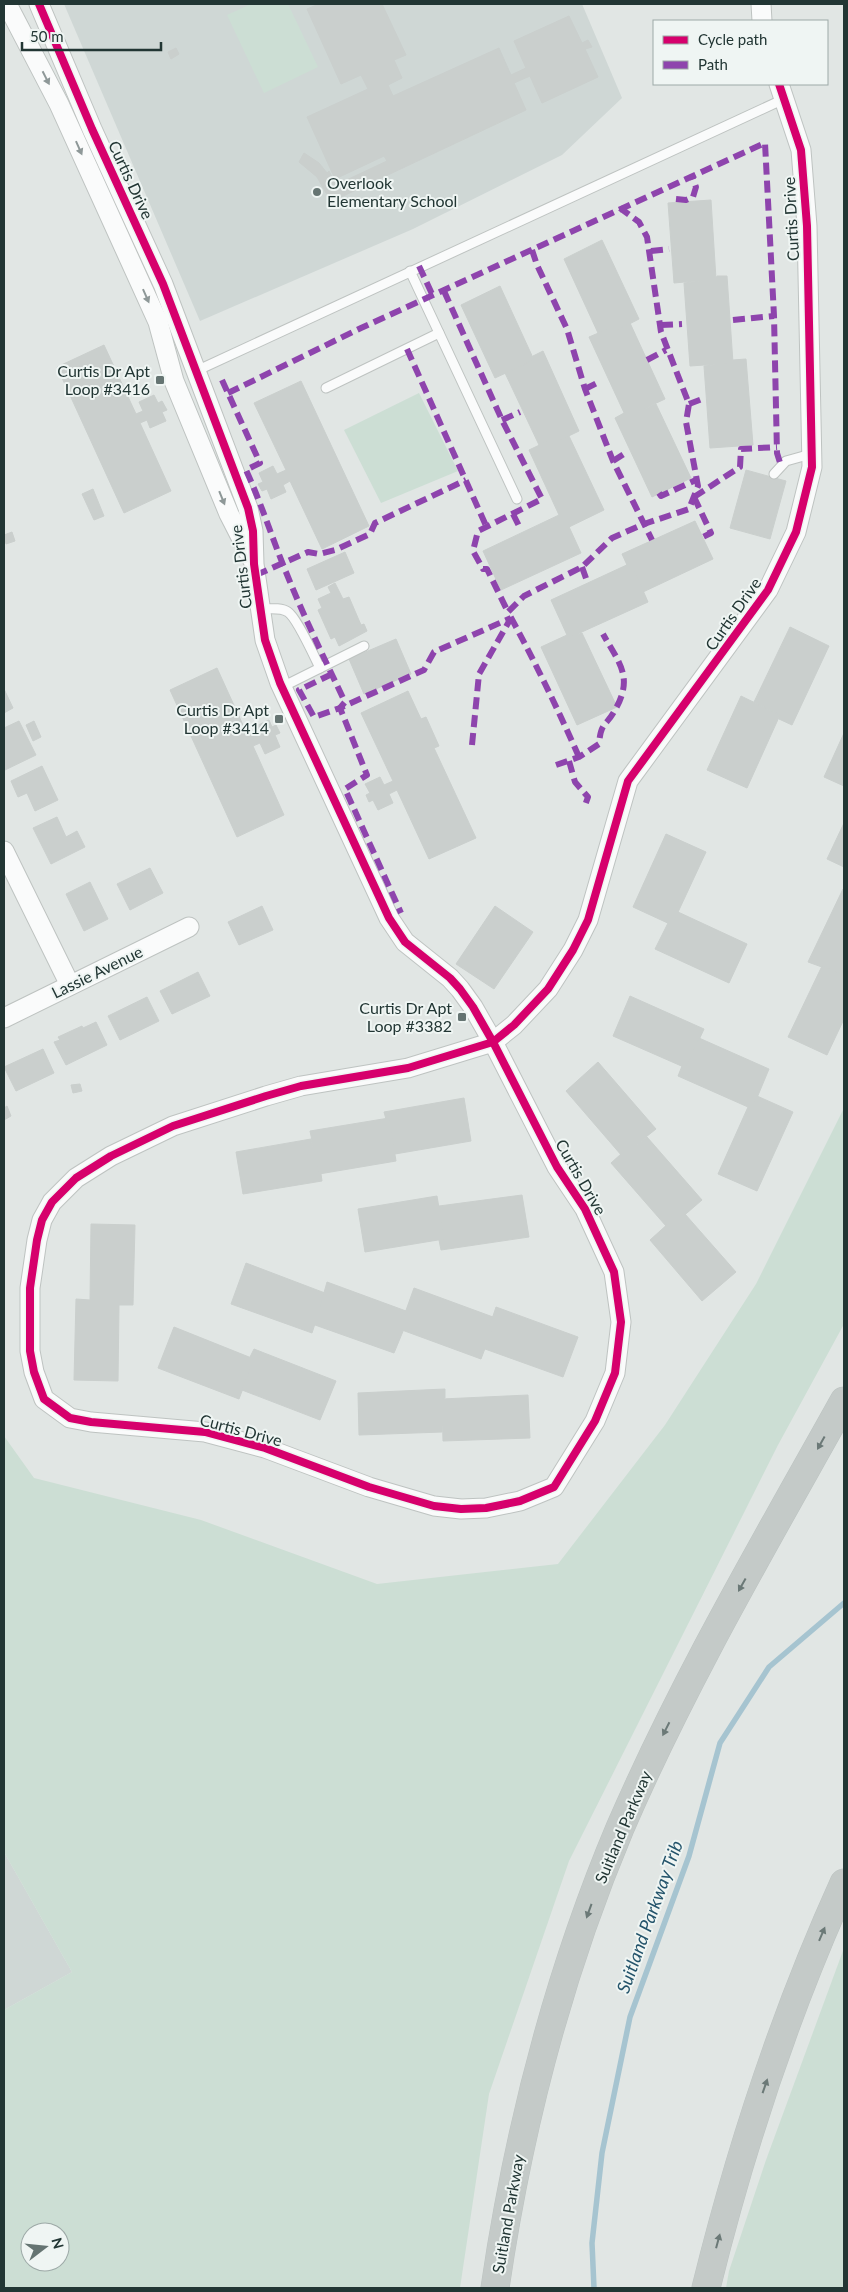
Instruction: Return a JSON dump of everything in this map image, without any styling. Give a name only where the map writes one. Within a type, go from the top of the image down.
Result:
[{"type":"highway","name":"Suitland Parkway","points":[[496,2288],[516,2168],[539,2067],[567,1972],[601,1877],[620,1829],[679,1704],[732,1602],[844,1401]]},
{"type":"highway","points":[[706,2288],[732,2189],[763,2091],[816,1950],[844,1884]]},
{"type":"street","name":"Curtis Drive","points":[[7,4],[59,104],[158,322],[174,380],[229,514],[254,564]]},
{"type":"street","name":"Curtis Drive","points":[[39,4],[92,129],[163,284],[248,508],[253,531],[254,564],[265,640],[282,687],[389,918],[406,942],[450,978],[473,1007],[493,1042],[557,1167],[585,1209],[614,1272],[621,1322],[615,1373],[595,1421],[554,1487],[520,1501],[486,1508],[462,1509],[434,1506],[369,1487],[266,1448],[205,1432],[91,1422],[70,1418],[44,1399],[34,1372],[30,1351],[30,1288],[37,1240],[42,1220],[52,1202],[76,1178],[102,1161],[173,1126],[301,1086],[408,1068],[493,1042],[514,1025],[548,989],[573,950],[588,920],[628,781],[768,590],[796,532],[812,467],[807,226],[801,150],[781,91]]},
{"type":"street","points":[[761,4],[762,20]]},
{"type":"street","points":[[4,851],[70,985]]},
{"type":"street","name":"Lassie Avenue","points":[[4,1018],[190,927]]},
{"type":"lane","points":[[196,371],[410,271],[781,91]]},
{"type":"lane","points":[[410,271],[517,499]]},
{"type":"lane","points":[[326,388],[439,333]]},
{"type":"lane","points":[[774,474],[786,461],[811,454]]},
{"type":"lane","points":[[260,609],[280,609],[288,612],[294,619],[320,668]]},
{"type":"lane","points":[[282,687],[364,646]]},
{"type":"shaded area","name":"Overlook Elementary School","points":[[64,4],[582,4],[622,98],[562,155],[413,229],[200,321]]},
{"type":"shaded area","points":[[4,1852],[72,1972],[4,2010]]},
{"type":"green space","points":[[251,4],[288,4],[318,67],[264,93],[227,15]]},
{"type":"green space","points":[[419,393],[458,471],[381,503],[344,430]]},
{"type":"green space","points":[[844,1108],[844,1324],[778,1445],[569,1861],[489,2094],[460,2288],[4,2288],[4,2010],[72,1972],[4,1852],[4,1436],[34,1478],[201,1520],[377,1584],[558,1564],[665,1425],[756,1284]]},
{"type":"green space","points":[[844,1948],[844,2288],[726,2288],[729,2271],[766,2160]]},
{"type":"building","points":[[319,4],[382,4],[406,55],[394,60],[402,78],[388,85],[393,96],[499,48],[511,75],[526,68],[514,41],[569,16],[582,43],[588,40],[592,47],[585,49],[598,77],[542,103],[530,76],[514,83],[526,110],[339,198],[326,193],[317,177],[299,162],[304,153],[319,163],[327,173],[329,171],[336,185],[387,161],[384,156],[335,179],[307,117],[368,89],[361,75],[341,84],[307,9]]},
{"type":"building","points":[[176,48],[179,54],[171,59],[168,52]]},
{"type":"building","points":[[711,200],[716,279],[674,283],[668,203]]},
{"type":"building","points":[[602,240],[639,319],[610,334],[608,329],[598,333],[564,259]]},
{"type":"building","points":[[717,276],[727,276],[733,363],[690,366],[684,283],[716,279]]},
{"type":"building","points":[[500,286],[534,360],[495,378],[461,305]]},
{"type":"building","points":[[630,323],[665,399],[626,417],[589,337],[608,329],[610,334]]},
{"type":"building","points":[[104,345],[136,414],[143,411],[139,402],[154,395],[158,403],[162,401],[167,410],[162,412],[166,421],[150,428],[147,420],[140,423],[171,491],[124,513],[57,367]]},
{"type":"building","points":[[543,351],[579,431],[552,444],[550,440],[539,445],[505,373],[534,360],[533,356]]},
{"type":"building","points":[[746,359],[753,445],[710,448],[704,366],[733,363],[733,360]]},
{"type":"building","points":[[301,381],[369,526],[322,549],[290,481],[283,485],[286,492],[271,499],[267,489],[262,491],[258,484],[263,482],[259,473],[273,466],[277,474],[286,470],[254,403]]},
{"type":"building","points":[[656,404],[691,478],[652,497],[615,418],[624,413],[626,417]]},
{"type":"building","points":[[569,436],[604,510],[569,527],[565,518],[559,515],[529,450],[550,440],[552,444]]},
{"type":"building","points":[[746,470],[786,481],[770,539],[730,528]]},
{"type":"building","points":[[93,489],[104,516],[94,520],[82,494]]},
{"type":"building","points":[[559,515],[565,518],[581,553],[501,590],[483,551]]},
{"type":"building","points":[[695,521],[713,559],[643,592],[631,563],[627,565],[622,554]]},
{"type":"building","points":[[12,532],[15,541],[6,544],[4,535]]},
{"type":"building","points":[[345,552],[354,573],[316,590],[307,569]]},
{"type":"building","points":[[631,563],[648,602],[573,636],[567,635],[551,600]]},
{"type":"building","points":[[335,583],[343,599],[349,597],[361,625],[364,624],[367,631],[339,646],[335,637],[331,639],[318,610],[322,608],[318,599],[331,593],[328,587]]},
{"type":"building","points":[[790,627],[829,646],[792,725],[779,719],[780,715],[754,702]]},
{"type":"building","points":[[582,633],[617,707],[577,725],[541,647],[567,635],[573,636]]},
{"type":"building","points":[[396,639],[411,674],[364,694],[349,659]]},
{"type":"building","points":[[217,668],[248,736],[256,732],[254,727],[269,720],[272,727],[276,725],[280,733],[275,735],[280,747],[265,754],[260,743],[253,746],[284,815],[237,837],[170,690]]},
{"type":"building","points":[[4,689],[13,708],[4,713]]},
{"type":"building","points":[[408,691],[421,719],[426,717],[439,746],[434,748],[476,838],[429,859],[397,790],[389,794],[393,803],[378,810],[373,800],[369,802],[366,795],[370,793],[365,784],[380,777],[384,785],[393,781],[361,713]]},
{"type":"building","points":[[741,696],[780,715],[747,788],[707,770]]},
{"type":"building","points":[[19,721],[36,755],[5,770],[4,728]]},
{"type":"building","points":[[34,721],[41,737],[33,741],[26,725]]},
{"type":"building","points":[[844,733],[844,786],[824,777]]},
{"type":"building","points":[[42,766],[58,800],[35,811],[27,793],[18,797],[11,781]]},
{"type":"building","points":[[57,817],[66,837],[77,831],[85,847],[51,864],[33,828]]},
{"type":"building","points":[[844,823],[844,867],[827,859]]},
{"type":"building","points":[[666,834],[706,852],[672,925],[633,907]]},
{"type":"building","points":[[150,868],[163,893],[130,910],[117,884]]},
{"type":"building","points":[[90,882],[108,919],[84,931],[66,894]]},
{"type":"building","points":[[844,890],[844,975],[808,962]]},
{"type":"building","points":[[262,906],[273,930],[239,945],[228,922]]},
{"type":"building","points":[[495,906],[533,932],[494,989],[456,964]]},
{"type":"building","points":[[678,912],[747,944],[729,983],[655,949],[668,923],[672,925]]},
{"type":"building","points":[[822,966],[844,975],[844,1019],[827,1055],[788,1037]]},
{"type":"building","points":[[198,972],[210,996],[172,1014],[160,991]]},
{"type":"building","points":[[630,996],[704,1029],[686,1068],[613,1036]]},
{"type":"building","points":[[147,997],[159,1021],[120,1040],[108,1016]]},
{"type":"building","points":[[96,1022],[107,1045],[66,1065],[54,1042],[60,1040],[58,1037]]},
{"type":"building","points":[[699,1038],[769,1069],[754,1105],[748,1107],[678,1076],[682,1066],[686,1068]]},
{"type":"building","points":[[43,1049],[54,1073],[16,1091],[4,1067]]},
{"type":"building","points":[[598,1062],[656,1129],[622,1156],[566,1091]]},
{"type":"building","points":[[80,1084],[82,1091],[73,1093],[71,1085]]},
{"type":"building","points":[[757,1096],[793,1112],[757,1191],[718,1174],[748,1107],[754,1105]]},
{"type":"building","points":[[464,1098],[471,1141],[395,1154],[389,1118],[386,1119],[384,1112]]},
{"type":"building","points":[[7,1106],[11,1116],[4,1120],[4,1108]]},
{"type":"building","points":[[389,1118],[396,1161],[319,1174],[310,1131]]},
{"type":"building","points":[[647,1137],[702,1200],[673,1225],[670,1222],[666,1226],[611,1163]]},
{"type":"building","points":[[311,1139],[322,1181],[243,1194],[236,1152]]},
{"type":"building","points":[[522,1195],[529,1237],[441,1250],[439,1240],[444,1239],[439,1206]]},
{"type":"building","points":[[437,1196],[444,1239],[365,1252],[358,1209]]},
{"type":"building","points":[[685,1214],[736,1272],[702,1301],[650,1240],[670,1222],[673,1225]]},
{"type":"building","points":[[91,1224],[135,1225],[133,1305],[97,1305],[90,1300]]},
{"type":"building","points":[[246,1263],[325,1293],[312,1333],[231,1304]]},
{"type":"building","points":[[327,1282],[406,1311],[404,1316],[408,1319],[394,1353],[315,1325]]},
{"type":"building","points":[[414,1288],[493,1317],[489,1328],[492,1330],[481,1359],[402,1330],[408,1319],[404,1316]]},
{"type":"building","points":[[76,1299],[90,1300],[97,1305],[119,1305],[118,1381],[74,1380]]},
{"type":"building","points":[[496,1307],[578,1337],[563,1377],[485,1349],[492,1330],[489,1328]]},
{"type":"building","points":[[174,1327],[254,1359],[239,1399],[158,1368]]},
{"type":"building","points":[[254,1349],[336,1381],[320,1420],[242,1390],[254,1359],[250,1357]]},
{"type":"building","points":[[445,1389],[445,1398],[442,1399],[442,1432],[359,1435],[358,1393]]},
{"type":"building","points":[[528,1395],[530,1438],[443,1441],[442,1399]]},
{"type":"waterway","name":"Suitland Parkway Trib","points":[[594,2288],[592,2243],[602,2153],[630,2017],[689,1856],[720,1743],[769,1667],[844,1603]]},
{"type":"marked path","points":[[228,393],[361,328],[765,143],[774,316],[777,453],[781,466]]},
{"type":"marked path","points":[[676,199],[686,200],[693,197],[696,187],[692,176]]},
{"type":"marked path","points":[[579,757],[545,684],[508,612],[524,596],[582,567],[612,538],[644,524],[689,509],[698,486],[686,422],[689,404],[661,332],[647,237],[639,222],[620,208]]},
{"type":"marked path","points":[[651,251],[669,249]]},
{"type":"marked path","points":[[532,250],[537,265],[567,329],[585,389],[613,461],[652,540]]},
{"type":"marked path","points":[[419,266],[433,296]]},
{"type":"marked path","points":[[444,291],[502,420],[542,499],[478,531],[473,551],[483,569],[487,569],[508,612]]},
{"type":"marked path","points":[[733,320],[774,316]]},
{"type":"marked path","points":[[661,325],[682,324]]},
{"type":"marked path","points":[[407,349],[487,528]]},
{"type":"marked path","points":[[647,360],[666,350]]},
{"type":"marked path","points":[[222,380],[260,463],[246,470],[315,640],[345,702],[340,708],[424,670],[434,652],[511,618]]},
{"type":"marked path","points":[[585,389],[601,381]]},
{"type":"marked path","points":[[689,404],[702,399]]},
{"type":"marked path","points":[[502,420],[520,412]]},
{"type":"marked path","points":[[694,497],[740,467],[741,449],[777,447]]},
{"type":"marked path","points":[[613,461],[624,454]]},
{"type":"marked path","points":[[659,493],[661,496],[698,479]]},
{"type":"marked path","points":[[256,575],[308,552],[319,554],[335,550],[370,534],[375,523],[466,480]]},
{"type":"marked path","points":[[694,497],[711,533],[703,537]]},
{"type":"marked path","points":[[513,514],[520,528]]},
{"type":"marked path","points":[[582,567],[588,584]]},
{"type":"marked path","points":[[472,745],[479,674],[511,618]]},
{"type":"marked path","points":[[556,765],[579,757],[599,744],[603,728],[621,698],[624,679],[622,670],[603,634]]},
{"type":"marked path","points":[[332,674],[299,690],[314,717],[340,708],[367,775],[345,789],[401,913]]},
{"type":"marked path","points":[[569,761],[575,782],[588,797],[584,808]]},
{"type":"cycle path","points":[[39,4],[92,129],[163,284],[248,508],[253,531],[254,564],[265,640],[280,683],[389,918],[405,942],[450,978],[460,989],[473,1007],[493,1042],[514,1025],[548,989],[573,950],[588,920],[628,781],[768,590],[796,532],[812,467],[807,226],[801,150],[779,85]]},
{"type":"cycle path","points":[[493,1042],[557,1167],[585,1209],[614,1272],[621,1322],[615,1373],[595,1421],[554,1487],[520,1501],[486,1508],[461,1509],[434,1506],[369,1487],[265,1448],[205,1432],[91,1422],[70,1418],[44,1399],[34,1372],[30,1351],[30,1288],[42,1220],[52,1202],[76,1178],[111,1156],[173,1126],[301,1086],[408,1068],[493,1042]]},
{"type":"place","name":"Overlook Elementary School","points":[[317,192]]},
{"type":"place","name":"Curtis Dr Apt Loop #3416","points":[[160,380]]},
{"type":"place","name":"Curtis Dr Apt Loop #3414","points":[[279,719]]},
{"type":"place","name":"Curtis Dr Apt Loop #3382","points":[[462,1017]]}]
